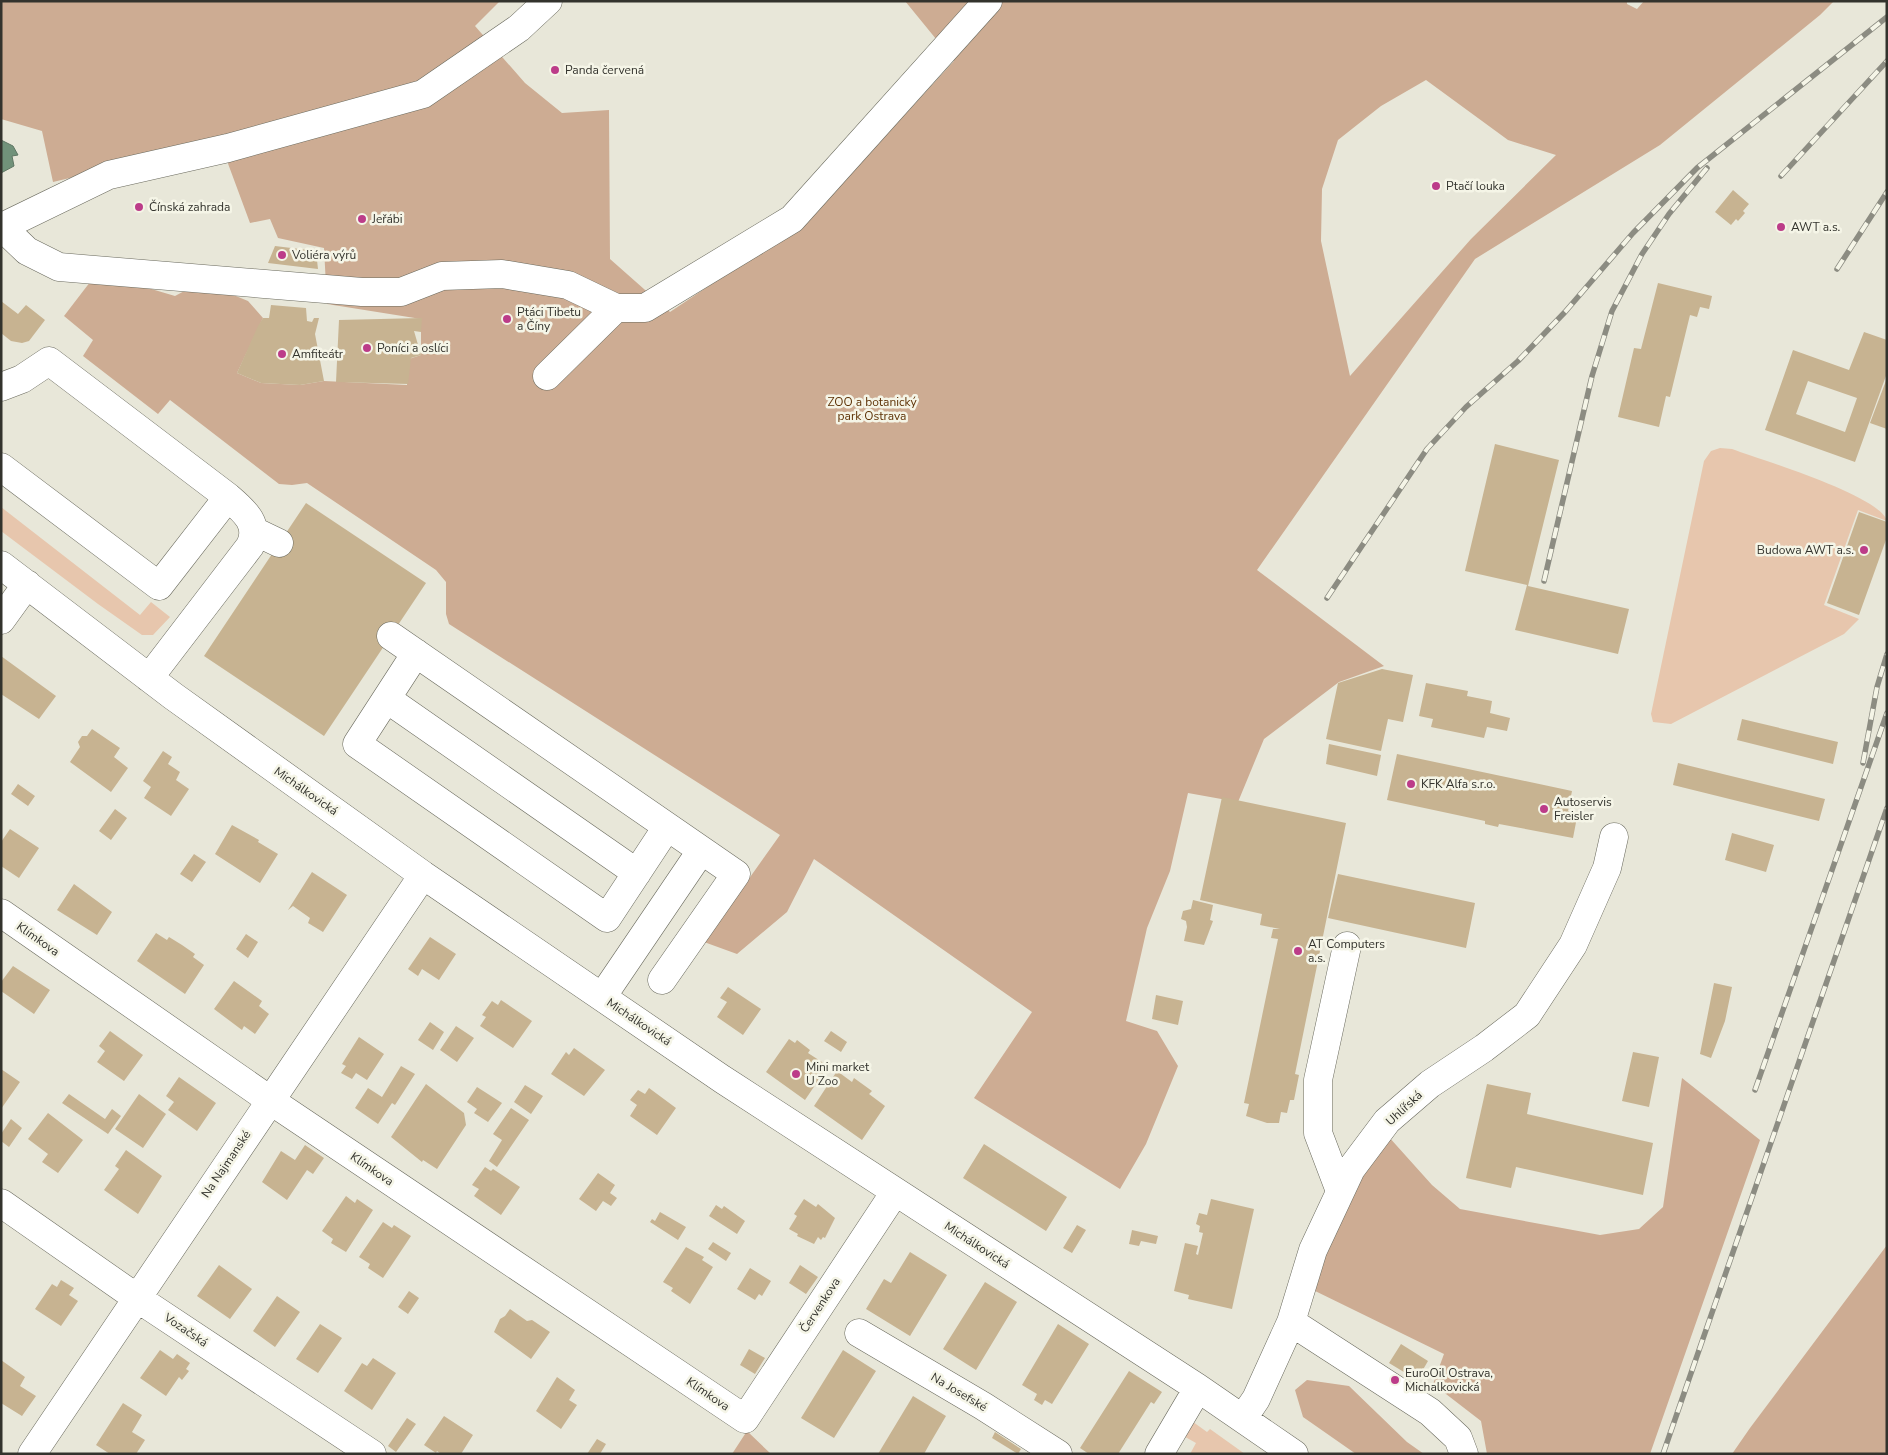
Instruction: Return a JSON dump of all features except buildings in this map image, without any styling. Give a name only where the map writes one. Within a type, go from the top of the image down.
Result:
[{"type":"street","points":[[548,1],[519,28],[423,94],[228,148],[109,175],[2,227],[27,251],[59,267],[362,292],[401,292],[442,276],[502,274],[568,285],[616,308],[645,308],[792,219],[988,1]]},
{"type":"street","points":[[548,376],[616,308]]},
{"type":"street","points":[[1,387],[22,379],[49,361],[228,497],[246,513],[254,531],[250,546],[149,678]]},
{"type":"street","points":[[1,467],[159,586],[228,497]]},
{"type":"street","points":[[254,531],[279,543]]},
{"type":"street","name":"Michálkovická","points":[[1,565],[149,678],[423,875],[722,1079],[1198,1388],[1294,1454]]},
{"type":"street","points":[[1,620],[27,584]]},
{"type":"street","points":[[391,636],[736,874],[662,980]]},
{"type":"street","points":[[416,654],[357,744],[607,918],[667,827]]},
{"type":"street","points":[[386,699],[637,873]]},
{"type":"street","name":"Uhlířská","points":[[1243,1418],[1256,1400],[1291,1322],[1313,1250],[1351,1169],[1387,1121],[1430,1084],[1484,1048],[1527,1015],[1573,945],[1607,868],[1614,837]]},
{"type":"street","points":[[602,997],[702,851]]},
{"type":"street","name":"Na Najmanské","points":[[43,1450],[137,1298],[269,1100],[423,875]]},
{"type":"street","name":"Klímkova","points":[[1,913],[269,1100],[745,1419]]},
{"type":"street","points":[[1340,1191],[1318,1133],[1318,1080],[1347,946]]},
{"type":"street","name":"Červenkova","points":[[745,1419],[895,1192]]},
{"type":"street","name":"Vozačská","points":[[1,1203],[137,1298],[372,1454]]},
{"type":"street","points":[[1291,1322],[1430,1412],[1458,1438],[1464,1454]]},
{"type":"street","name":"Na Josefské","points":[[859,1333],[983,1406],[1058,1454]]},
{"type":"street","points":[[1158,1454],[1198,1388]]},
{"type":"shaded area","points":[[1,140],[13,146],[18,155],[12,156],[14,166],[1,173]]},
{"type":"shaded area","points":[[1720,448],[1732,449],[1817,479],[1864,501],[1880,511],[1887,521],[1858,510],[1824,605],[1859,619],[1844,634],[1671,724],[1653,722],[1651,714],[1704,461],[1711,451]]},
{"type":"shaded area","points":[[1,507],[140,615],[151,602],[170,617],[153,635],[142,635],[1,531]]},
{"type":"shaded area","points":[[1189,1419],[1207,1432],[1210,1429],[1245,1454],[1190,1454],[1196,1443],[1180,1434]]},
{"type":"green space","name":"ZOO a botanický park Ostrava","points":[[1,1],[500,1],[475,26],[525,83],[562,113],[609,110],[610,259],[670,312],[810,218],[954,61],[905,1],[1627,1],[1627,4],[1637,9],[1644,1],[1834,1],[1820,15],[1660,145],[1475,259],[1257,570],[1384,666],[1339,682],[1264,739],[1238,802],[1188,793],[1170,871],[1147,928],[1126,1021],[1157,1031],[1178,1066],[1146,1144],[1120,1189],[974,1098],[1032,1012],[814,859],[787,912],[737,954],[704,942],[780,835],[449,624],[446,614],[446,582],[436,570],[307,483],[279,484],[170,400],[158,414],[83,356],[93,340],[64,316],[97,273],[175,296],[190,288],[226,292],[248,301],[263,318],[237,373],[261,383],[300,385],[324,381],[407,385],[409,359],[421,355],[421,319],[327,304],[324,248],[278,238],[270,219],[250,223],[220,142],[53,182],[42,131],[1,119]],"holes":[[[1426,80],[1508,140],[1556,155],[1471,239],[1350,376],[1321,241],[1322,189],[1338,140],[1381,106]]]},
{"type":"green space","points":[[1682,1078],[1760,1140],[1650,1454],[1487,1454],[1481,1421],[1433,1384],[1444,1354],[1309,1288],[1339,1208],[1388,1136],[1432,1185],[1460,1209],[1600,1235],[1639,1229],[1663,1207]]},
{"type":"green space","points":[[1887,1245],[1887,1454],[1732,1454],[1750,1428]]},
{"type":"green space","points":[[1307,1380],[1349,1386],[1407,1442],[1424,1454],[1356,1454],[1303,1417],[1295,1390]]},
{"type":"green space","points":[[747,1431],[771,1454],[732,1454]]},
{"type":"railway","points":[[1327,598],[1427,449],[1466,407],[1518,361],[1565,312],[1633,233],[1697,168],[1887,17]]},
{"type":"railway","points":[[1781,176],[1887,61]]},
{"type":"railway","points":[[1544,581],[1592,376],[1612,311],[1642,254],[1669,214],[1707,168]]},
{"type":"railway","points":[[1837,269],[1887,192]]},
{"type":"railway","points":[[1863,763],[1877,687],[1887,654]]},
{"type":"railway","points":[[1755,1090],[1887,713]]},
{"type":"railway","points":[[1663,1454],[1887,808]]},
{"type":"place","name":"Panda červená","points":[[555,70]]},
{"type":"place","name":"Ptačí louka","points":[[1436,186]]},
{"type":"place","name":"Čínská zahrada","points":[[139,207]]},
{"type":"place","name":"Jeřábi","points":[[362,219]]},
{"type":"place","name":"AWT a.s.","points":[[1781,227]]},
{"type":"place","name":"Voliéra výrů","points":[[282,255]]},
{"type":"place","name":"Ptáci Tibetu a Číny","points":[[507,319]]},
{"type":"place","name":"Poníci a oslíci","points":[[367,348]]},
{"type":"place","name":"Amfiteátr","points":[[282,354]]},
{"type":"place","name":"Budowa AWT a.s.","points":[[1864,550]]},
{"type":"place","name":"KFK Alfa s.r.o.","points":[[1411,784]]},
{"type":"place","name":"Autoservis Freisler","points":[[1544,809]]},
{"type":"place","name":"AT Computers a.s.","points":[[1298,951]]},
{"type":"place","name":"Mini market U Zoo","points":[[796,1074]]},
{"type":"place","name":"EuroOil Ostrava, Michalkovická","points":[[1395,1380]]}]
